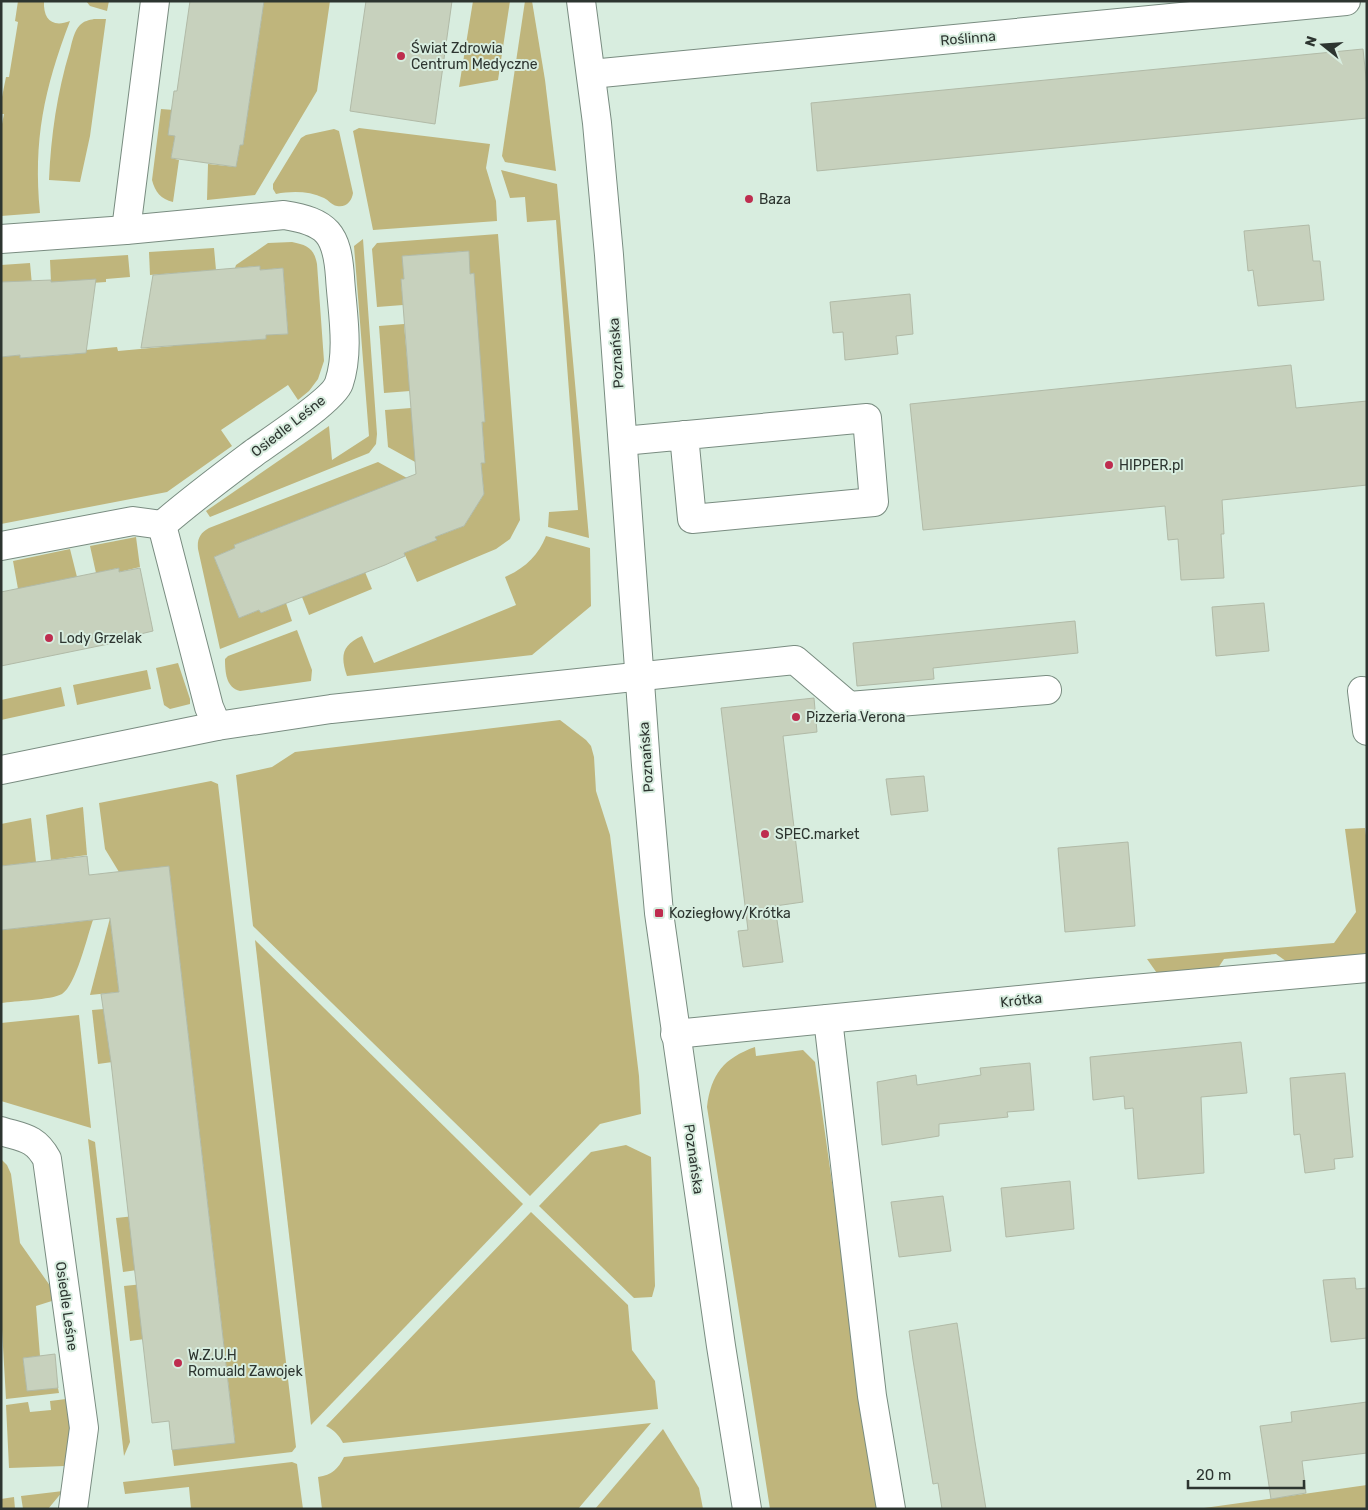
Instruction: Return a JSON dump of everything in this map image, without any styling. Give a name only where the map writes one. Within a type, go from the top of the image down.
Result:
[{"type":"street","points":[[126,230],[155,1]]},
{"type":"street","name":"Poznańska","points":[[581,1],[598,133],[659,913],[675,1034],[747,1509]]},
{"type":"street","name":"Roślinna","points":[[590,74],[1346,1]]},
{"type":"street","name":"Osiedle Leśne","points":[[1,239],[126,230],[284,215],[304,218],[320,226],[332,237],[338,255],[345,359],[339,385],[321,404],[225,475],[162,525]]},
{"type":"street","points":[[623,441],[684,435],[867,418],[874,502],[692,518],[684,435]]},
{"type":"street","points":[[1,546],[133,521],[162,525],[207,698],[217,726]]},
{"type":"street","points":[[1,770],[217,726],[331,709],[795,660],[849,706],[1047,690]]},
{"type":"street","points":[[1362,691],[1367,731]]},
{"type":"street","name":"Krótka","points":[[675,1034],[1089,993],[1367,968]]},
{"type":"street","points":[[828,1019],[872,1396],[891,1509]]},
{"type":"street","name":"Osiedle Leśne","points":[[1,1131],[28,1139],[40,1146],[47,1159],[84,1428],[73,1509]]},
{"type":"shaded area","points":[[18,1],[44,1],[45,13],[50,20],[58,23],[70,21],[53,69],[43,115],[38,162],[40,213],[1,216],[1,129],[4,114],[1,114],[1,102],[6,77],[9,77],[18,22],[15,21]]},
{"type":"shaded area","points":[[86,1],[109,1],[107,11],[90,6]]},
{"type":"shaded area","points":[[264,1],[330,1],[317,91],[255,195],[207,200],[208,164],[236,167],[240,145],[243,145]]},
{"type":"shaded area","points":[[473,1],[510,1],[498,80],[459,87]]},
{"type":"shaded area","points":[[525,1],[532,1],[545,80],[556,171],[505,162],[502,156]]},
{"type":"shaded area","points":[[94,19],[106,19],[90,136],[80,182],[49,180],[55,114],[72,40],[80,25]]},
{"type":"shaded area","points":[[161,109],[174,110],[175,136],[171,158],[179,160],[173,202],[159,194],[152,180]]},
{"type":"shaded area","points":[[359,128],[490,144],[486,168],[496,201],[497,221],[373,230],[353,131]]},
{"type":"shaded area","points":[[334,129],[339,131],[353,193],[350,201],[346,205],[340,206],[312,194],[294,192],[276,194],[273,184],[301,138],[306,135]]},
{"type":"shaded area","points":[[501,170],[557,184],[589,538],[548,527],[549,512],[578,510],[556,220],[527,222],[525,197],[510,198]]},
{"type":"shaded area","points":[[498,234],[520,520],[510,539],[496,549],[417,582],[404,553],[436,540],[435,537],[464,526],[484,494],[481,463],[485,463],[482,422],[485,422],[473,273],[470,274],[468,251],[403,256],[404,279],[401,279],[403,305],[377,307],[372,249],[377,243]]},
{"type":"shaded area","points":[[363,239],[377,434],[376,444],[369,453],[210,517],[206,511],[329,426],[332,460],[369,436],[354,246]]},
{"type":"shaded area","points":[[292,242],[309,248],[314,254],[317,264],[324,361],[318,379],[309,391],[298,400],[288,385],[221,430],[232,446],[167,492],[1,524],[1,357],[20,355],[20,358],[75,354],[75,351],[117,347],[118,351],[173,346],[173,343],[211,343],[266,339],[266,335],[288,334],[283,268],[260,270],[260,266],[235,268],[236,265],[268,243]]},
{"type":"shaded area","points":[[214,248],[216,270],[150,275],[149,252]]},
{"type":"shaded area","points":[[128,255],[130,277],[106,279],[106,282],[76,284],[51,282],[50,260]]},
{"type":"shaded area","points":[[30,263],[32,285],[1,291],[1,265]]},
{"type":"shaded area","points":[[404,324],[410,391],[384,393],[379,326]]},
{"type":"shaded area","points":[[411,408],[417,463],[388,447],[385,410]]},
{"type":"shaded area","points":[[378,462],[407,478],[234,545],[235,548],[214,557],[239,618],[259,610],[261,613],[286,603],[292,621],[220,649],[198,549],[201,534],[209,528]]},
{"type":"shaded area","points":[[546,536],[590,548],[591,606],[532,655],[347,676],[343,657],[344,652],[350,643],[362,636],[374,663],[516,605],[505,577],[519,570],[530,561],[539,550]]},
{"type":"shaded area","points":[[136,537],[140,567],[119,572],[118,568],[96,573],[90,546]]},
{"type":"shaded area","points":[[70,549],[77,577],[34,589],[32,586],[18,589],[13,561]]},
{"type":"shaded area","points":[[365,572],[372,589],[309,615],[302,597]]},
{"type":"shaded area","points":[[297,630],[312,670],[311,681],[240,691],[232,687],[227,679],[225,669],[225,659],[228,656]]},
{"type":"shaded area","points":[[178,663],[190,704],[170,709],[164,705],[156,668]]},
{"type":"shaded area","points":[[147,670],[151,689],[77,705],[73,685]]},
{"type":"shaded area","points":[[61,687],[65,706],[1,720],[1,700]]},
{"type":"shaded area","points":[[560,720],[586,740],[591,746],[594,757],[596,791],[610,835],[639,1076],[641,1114],[600,1124],[530,1196],[253,926],[236,775],[272,767],[295,752]]},
{"type":"shaded area","points":[[211,781],[218,784],[296,1447],[292,1452],[174,1466],[172,1450],[235,1442],[169,867],[119,872],[105,849],[99,803]]},
{"type":"shaded area","points":[[83,807],[87,855],[51,860],[46,815]]},
{"type":"shaded area","points":[[31,818],[36,862],[1,866],[1,824]]},
{"type":"shaded area","points":[[1365,828],[1367,843],[1367,953],[1365,955],[1290,964],[1276,954],[1224,959],[1216,971],[1159,976],[1147,959],[1334,943],[1356,912],[1345,829]]},
{"type":"shaded area","points":[[110,918],[119,992],[90,995]]},
{"type":"shaded area","points":[[93,920],[72,981],[62,994],[42,999],[1,1003],[1,930]]},
{"type":"shaded area","points":[[255,940],[523,1204],[311,1425]]},
{"type":"shaded area","points":[[104,1009],[127,1060],[98,1064],[92,1010]]},
{"type":"shaded area","points":[[79,1015],[91,1128],[1,1101],[1,1023]]},
{"type":"shaded area","points":[[755,1047],[756,1056],[803,1050],[815,1062],[878,1509],[770,1509],[707,1107],[712,1085],[721,1069],[735,1056]]},
{"type":"shaded area","points":[[88,1139],[95,1142],[130,1442],[124,1456]]},
{"type":"shaded area","points":[[626,1145],[651,1157],[655,1286],[652,1297],[634,1298],[539,1206],[591,1152]]},
{"type":"shaded area","points":[[1,1159],[7,1165],[11,1174],[20,1243],[53,1290],[55,1300],[36,1306],[40,1356],[23,1358],[27,1390],[58,1388],[59,1393],[6,1399],[1,1312]]},
{"type":"shaded area","points":[[531,1212],[628,1305],[632,1350],[655,1381],[658,1409],[343,1443],[336,1433],[326,1426]]},
{"type":"shaded area","points":[[144,1215],[151,1268],[123,1272],[116,1218]]},
{"type":"shaded area","points":[[153,1283],[159,1337],[130,1341],[124,1286]]},
{"type":"shaded area","points":[[66,1399],[71,1433],[65,1466],[9,1468],[6,1405],[28,1402],[30,1412],[51,1410],[50,1401]]},
{"type":"shaded area","points":[[651,1423],[578,1509],[322,1509],[318,1477],[334,1471],[344,1457]]},
{"type":"shaded area","points":[[663,1429],[699,1488],[703,1509],[595,1509]]},
{"type":"shaded area","points":[[292,1462],[297,1464],[303,1509],[191,1509],[189,1487],[125,1494],[123,1482]]},
{"type":"shaded area","points":[[1367,1485],[1367,1509],[1197,1509]]},
{"type":"shaded area","points":[[63,1491],[48,1509],[23,1509],[21,1496]]},
{"type":"shaded area","points":[[14,1497],[15,1509],[1,1509],[1,1499]]},
{"type":"building","points":[[190,1],[264,1],[243,145],[240,145],[236,167],[171,158],[175,136],[168,135],[174,91],[177,91]]},
{"type":"building","name":"Świat Zdrowia Centrum Medyczne","points":[[366,1],[452,1],[435,124],[350,111]]},
{"type":"building","points":[[1363,49],[1367,87],[1367,118],[817,171],[811,103]]},
{"type":"building","points":[[1309,225],[1313,261],[1320,261],[1324,300],[1258,306],[1253,270],[1248,271],[1244,231]]},
{"type":"building","points":[[469,251],[470,274],[474,273],[485,422],[482,422],[485,463],[481,463],[484,494],[464,526],[435,537],[437,540],[404,553],[405,556],[385,565],[261,613],[259,610],[239,618],[214,557],[235,548],[234,545],[416,474],[401,279],[404,279],[402,256]]},
{"type":"building","points":[[260,266],[260,270],[283,268],[288,334],[266,335],[266,339],[141,348],[153,275]]},
{"type":"building","points":[[96,279],[86,353],[20,358],[20,355],[1,357],[1,282],[51,280],[51,282]]},
{"type":"building","points":[[910,294],[913,334],[896,336],[898,354],[845,360],[843,332],[833,333],[830,302]]},
{"type":"building","name":"HIPPER.pl","points":[[1291,365],[1296,408],[1367,401],[1367,485],[1222,500],[1224,534],[1221,534],[1224,578],[1181,580],[1178,539],[1168,540],[1165,506],[923,530],[910,404]]},
{"type":"building","points":[[119,568],[119,572],[140,568],[153,631],[132,636],[133,639],[1,666],[1,592]]},
{"type":"building","points":[[1264,603],[1269,651],[1216,656],[1212,607]]},
{"type":"building","points":[[1075,621],[1078,653],[933,668],[934,679],[857,686],[853,643]]},
{"type":"building","points":[[814,698],[817,732],[783,736],[803,902],[775,906],[783,962],[743,967],[738,931],[748,930],[721,708]]},
{"type":"building","points":[[924,776],[928,811],[891,815],[886,779]]},
{"type":"building","points":[[1128,842],[1135,926],[1065,932],[1058,848]]},
{"type":"building","points":[[87,856],[89,875],[169,866],[235,1443],[172,1450],[169,1421],[152,1423],[111,1062],[101,994],[119,992],[110,918],[1,930],[1,866]]},
{"type":"building","points":[[1241,1042],[1247,1093],[1201,1097],[1204,1173],[1138,1179],[1133,1108],[1125,1109],[1124,1096],[1093,1100],[1090,1057]]},
{"type":"building","points":[[1030,1063],[1034,1110],[1007,1112],[1008,1117],[939,1124],[939,1136],[882,1145],[877,1082],[916,1075],[917,1085],[981,1075],[980,1068]]},
{"type":"building","points":[[1345,1073],[1353,1157],[1334,1159],[1335,1169],[1305,1173],[1300,1134],[1294,1135],[1290,1078]]},
{"type":"building","points":[[1070,1181],[1074,1229],[1006,1237],[1001,1188]]},
{"type":"building","points":[[943,1196],[951,1251],[899,1257],[891,1202]]},
{"type":"building","points":[[1355,1278],[1356,1289],[1367,1288],[1367,1338],[1331,1342],[1323,1280]]},
{"type":"building","points":[[957,1323],[986,1509],[942,1509],[938,1483],[933,1484],[913,1360],[909,1331]]},
{"type":"building","points":[[55,1354],[58,1388],[27,1391],[23,1358]]},
{"type":"building","points":[[1367,1402],[1367,1453],[1302,1461],[1306,1493],[1271,1499],[1260,1426],[1292,1422],[1291,1412]]},
{"type":"place","name":"Świat Zdrowia Centrum Medyczne","points":[[401,56]]},
{"type":"place","name":"Baza","points":[[749,199]]},
{"type":"place","name":"HIPPER.pl","points":[[1109,465]]},
{"type":"place","name":"Lody Grzelak","points":[[49,638]]},
{"type":"place","name":"Pizzeria Verona","points":[[796,717]]},
{"type":"place","name":"SPEC.market","points":[[765,834]]},
{"type":"place","name":"Koziegłowy/Krótka","points":[[659,913]]},
{"type":"place","name":"W.Z.U.H Romuald Zawojek","points":[[178,1363]]}]
